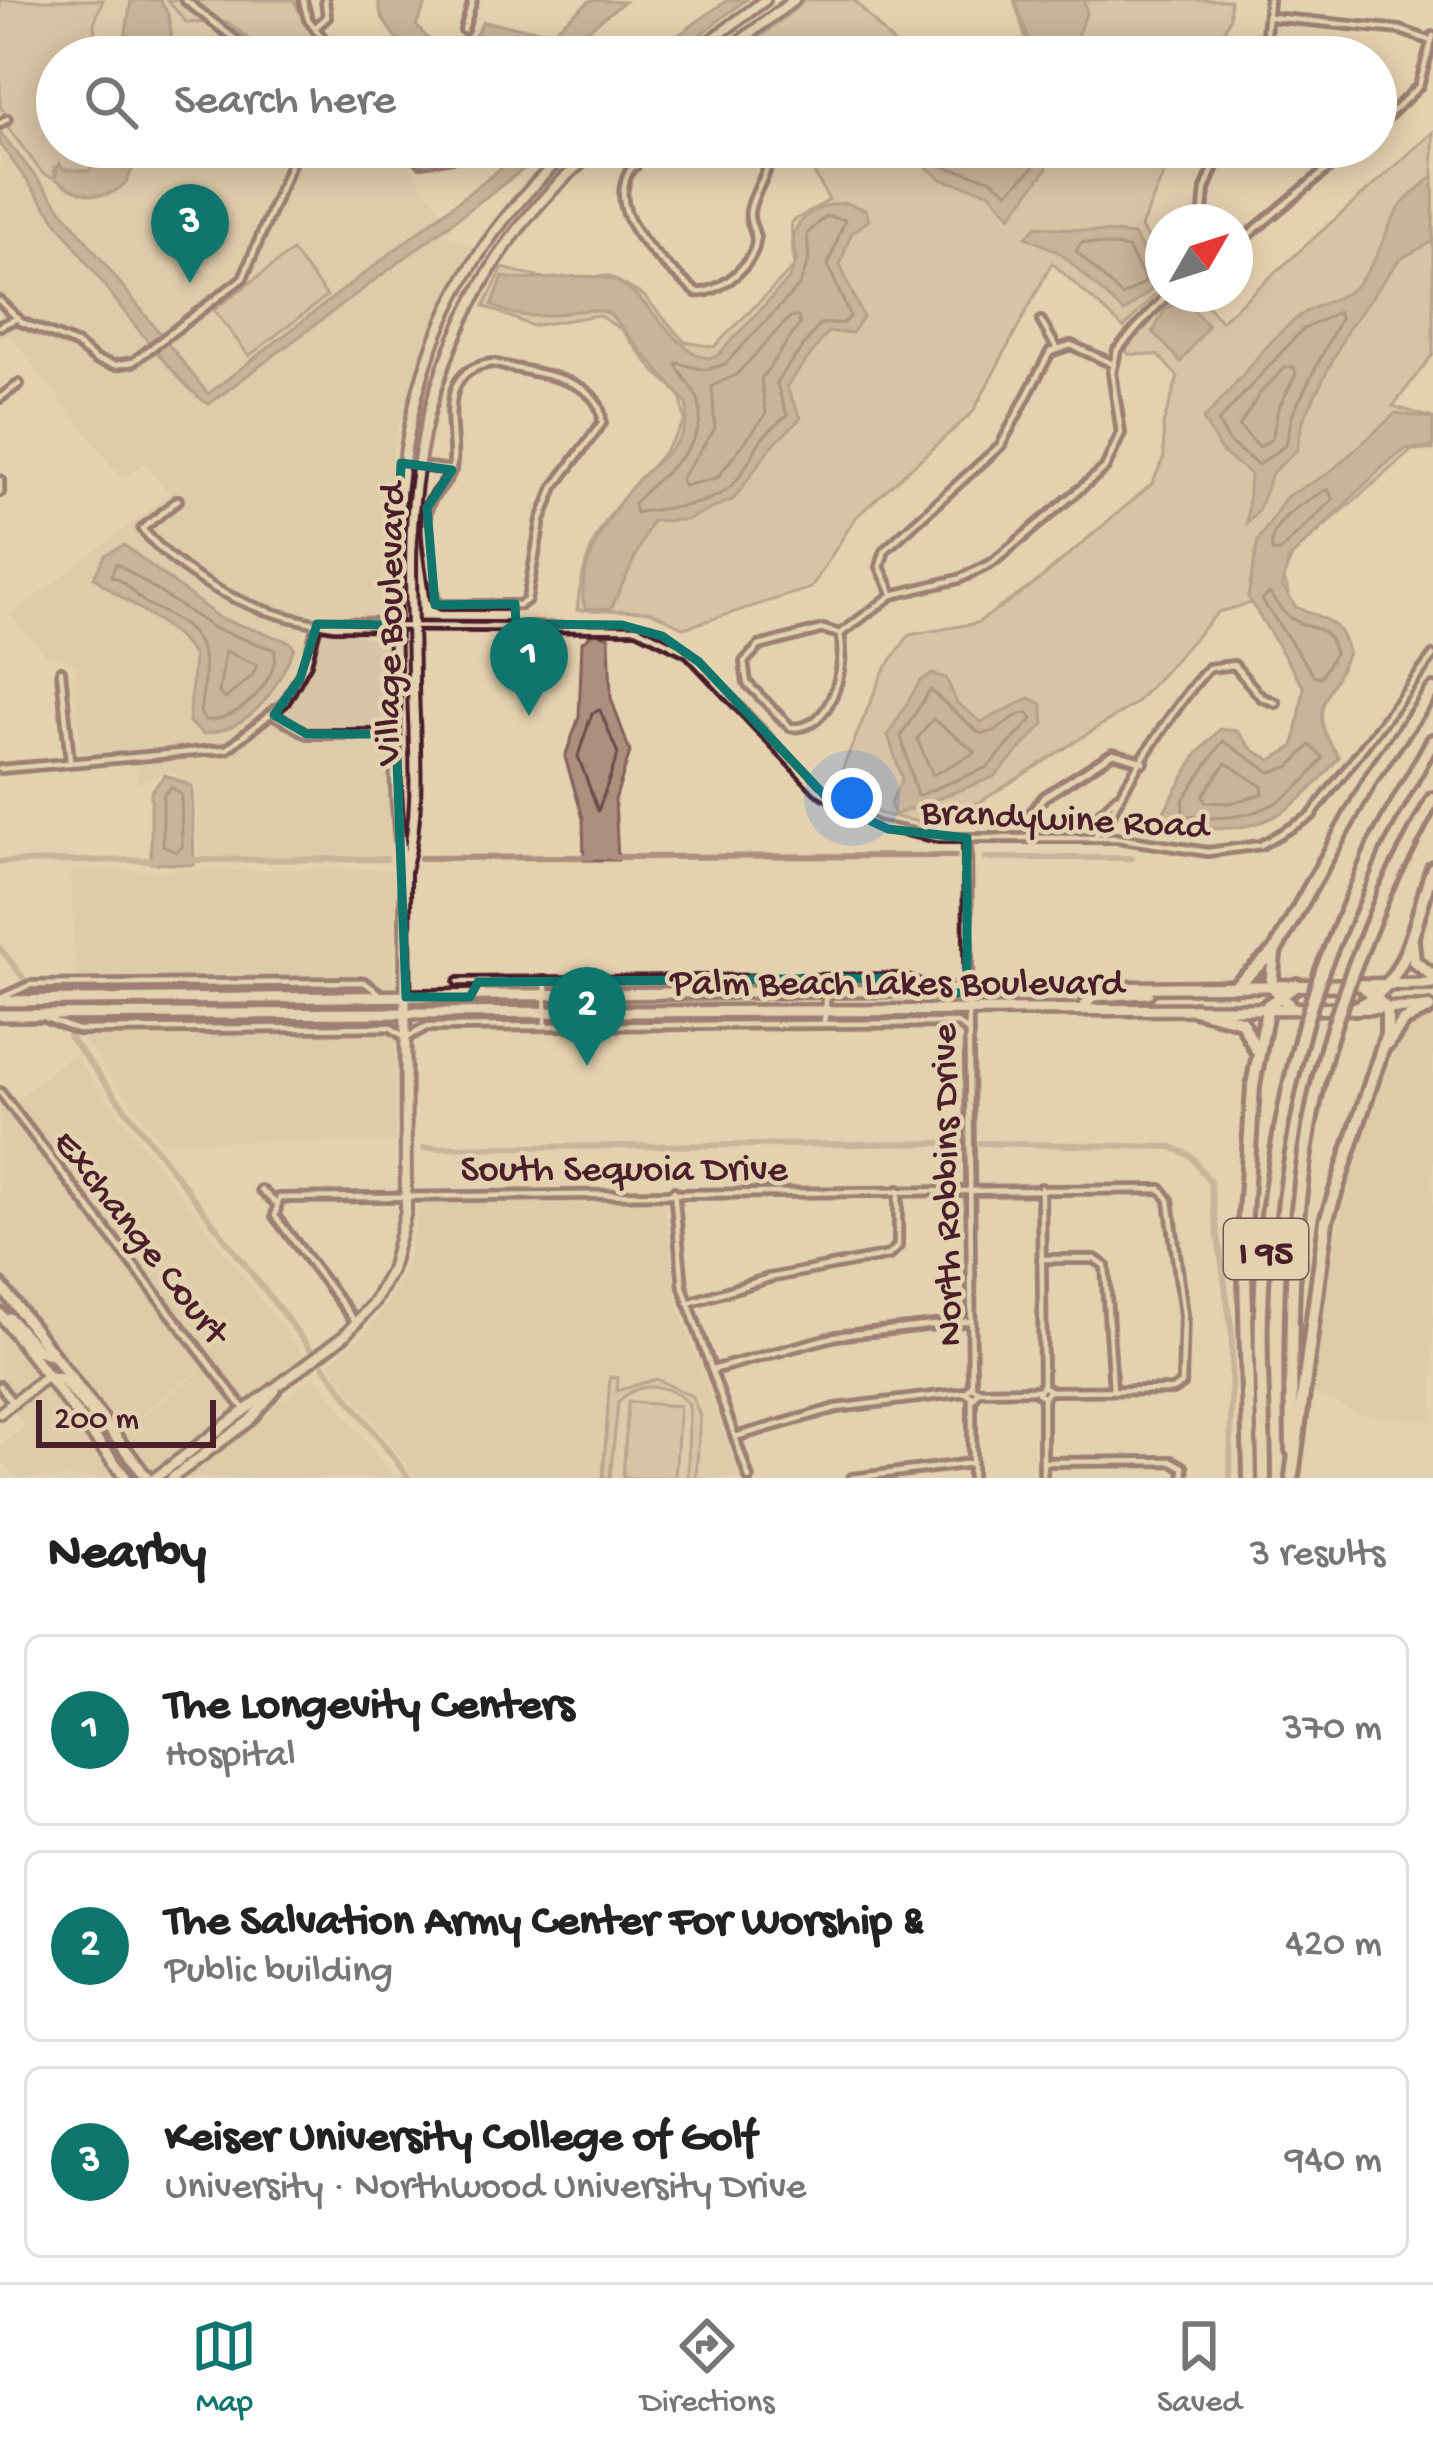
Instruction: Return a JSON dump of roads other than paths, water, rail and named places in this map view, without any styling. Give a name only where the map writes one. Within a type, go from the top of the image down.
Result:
[{"type":"highway","points":[[1234,986],[1275,951],[1372,775],[1433,690]]},
{"type":"highway","name":"I 95","points":[[1264,1478],[1261,1308],[1269,1214],[1305,1024],[1322,970],[1374,847],[1433,741]]},
{"type":"highway","name":"I 95","points":[[1292,1477],[1291,1264],[1310,1112],[1353,970],[1433,799]]},
{"type":"highway","points":[[1355,1008],[1390,986],[1433,868]]},
{"type":"highway","points":[[1413,926],[1414,961],[1433,980]]},
{"type":"highway","points":[[1250,1478],[1244,1232],[1257,1052],[1276,998],[1275,951]]},
{"type":"highway","points":[[1276,998],[1297,985]]},
{"type":"highway","points":[[1292,1477],[1326,1221],[1383,1052],[1387,1009],[1362,986]]},
{"type":"highway","points":[[1383,1052],[1403,1021],[1431,1008]]},
{"type":"highway","points":[[1194,1009],[1241,1022],[1257,1052]]},
{"type":"main road","points":[[1297,985],[1390,986],[1433,980]]},
{"type":"main road","name":"Palm Beach Lakes Boulevard","points":[[0,1000],[967,993],[1234,986],[1276,998],[1355,1008],[1431,1008]]},
{"type":"main road","points":[[1083,1008],[1093,996],[1160,988]]},
{"type":"main road","points":[[1046,1008],[1075,998],[1077,990]]},
{"type":"main road","name":"Palm Beach Lakes Boulevard","points":[[0,1015],[1194,1009],[1276,998]]},
{"type":"main road","points":[[0,1286],[151,1478]]},
{"type":"main road","points":[[0,1312],[38,1350],[54,1357]]},
{"type":"main road","points":[[0,1312],[126,1478]]},
{"type":"main road","points":[[47,1376],[62,1379],[112,1432]]},
{"type":"street","points":[[185,0],[231,36]]},
{"type":"street","points":[[303,0],[321,36]]},
{"type":"street","points":[[315,28],[326,16],[326,0]]},
{"type":"street","points":[[464,30],[472,0]]},
{"type":"street","points":[[717,36],[765,0]]},
{"type":"street","points":[[747,36],[794,0]]},
{"type":"street","points":[[1267,36],[1269,0]]},
{"type":"street","points":[[1270,17],[1401,30],[1432,39],[1414,93],[1397,109]]},
{"type":"street","points":[[0,302],[16,319],[110,365],[133,362],[243,278],[289,168]]},
{"type":"street","name":"Village Boulevard","points":[[357,1324],[396,1258],[406,1194],[405,871],[398,837],[394,624],[401,463],[425,362],[450,305],[497,228],[553,168]]},
{"type":"street","name":"Village Boulevard","points":[[405,871],[411,848],[412,532],[418,466],[436,392],[480,288],[528,218],[579,168]]},
{"type":"street","points":[[634,168],[625,192],[633,234],[696,292],[709,294],[753,254],[756,238],[749,214],[769,168]]},
{"type":"street","points":[[1204,204],[1214,168]]},
{"type":"street","points":[[1253,231],[1329,168]]},
{"type":"street","points":[[840,634],[844,662],[821,716],[808,727],[786,725],[747,683],[746,658],[759,646],[813,628],[840,634],[892,595],[983,569],[1105,468],[1121,434],[1113,364],[1127,334],[1150,312]]},
{"type":"street","points":[[0,326],[16,319]]},
{"type":"street","points":[[1041,321],[1055,347]]},
{"type":"street","points":[[1055,347],[1075,346],[1113,364]]},
{"type":"street","points":[[892,595],[880,567],[885,550],[1001,445],[1055,347]]},
{"type":"street","points":[[484,364],[584,387],[598,402],[599,432],[562,471],[541,520],[529,594],[515,604],[440,605],[434,598],[427,508],[452,470],[447,420],[459,383],[484,364]]},
{"type":"street","points":[[0,398],[19,384]]},
{"type":"street","points":[[401,463],[452,470]]},
{"type":"street","points":[[0,480],[0,492]]},
{"type":"street","name":"Brandywine Road","points":[[178,500],[142,529],[174,561],[246,606],[317,624],[385,619],[413,625],[622,625],[662,637],[699,662],[801,776],[830,801],[888,829],[967,838],[1104,837],[1224,851],[1290,831],[1329,798],[1433,656]]},
{"type":"street","points":[[515,604],[516,624]]},
{"type":"street","points":[[0,769],[219,752],[274,715],[300,679],[317,624]]},
{"type":"street","points":[[1104,837],[1107,817],[1179,700],[1212,665],[1234,664],[1262,697],[1276,703]]},
{"type":"street","points":[[61,671],[70,762]]},
{"type":"street","points":[[274,715],[315,735],[396,734]]},
{"type":"street","points":[[1030,813],[1044,797],[1113,753],[1144,762]]},
{"type":"street","points":[[1096,837],[1099,814],[1122,795]]},
{"type":"street","name":"North Robbins Drive","points":[[967,838],[972,1478]]},
{"type":"street","points":[[458,982],[912,978],[935,993]]},
{"type":"street","points":[[824,1024],[828,979]]},
{"type":"street","points":[[687,980],[687,995]]},
{"type":"street","points":[[545,1026],[546,981]]},
{"type":"street","points":[[0,1000],[30,985],[364,982],[386,998]]},
{"type":"street","points":[[470,997],[477,982]]},
{"type":"street","points":[[264,1012],[266,983]]},
{"type":"street","points":[[78,985],[101,1000]]},
{"type":"street","points":[[125,1028],[126,1000]]},
{"type":"street","points":[[824,1024],[846,1008]]},
{"type":"street","points":[[686,1009],[686,1025]]},
{"type":"street","points":[[335,1027],[357,1012]]},
{"type":"street","points":[[41,1014],[68,1029],[393,1028],[406,1038],[424,1027],[957,1023],[968,1031]]},
{"type":"street","name":"Exchange Court","points":[[0,1092],[244,1410]]},
{"type":"street","points":[[1040,1188],[1043,1478]]},
{"type":"street","name":"South Sequoia Drive","points":[[278,1200],[406,1194],[1157,1188],[1167,1196],[1184,1316],[1182,1384],[1172,1390],[1113,1390]]},
{"type":"street","points":[[151,1478],[276,1390],[357,1324],[275,1216],[278,1200],[261,1190]]},
{"type":"street","points":[[688,1303],[787,1274],[889,1255],[898,1246],[898,1190]]},
{"type":"street","points":[[674,1191],[676,1252],[688,1303],[749,1478]]},
{"type":"street","points":[[735,1437],[851,1406],[972,1392],[1113,1390],[1105,1266],[1095,1259],[1041,1259]]},
{"type":"street","points":[[711,1370],[836,1336],[970,1321]]},
{"type":"street","points":[[0,1413],[47,1376]]},
{"type":"street","points":[[0,1386],[13,1403]]},
{"type":"street","points":[[172,1478],[250,1421],[276,1390]]},
{"type":"street","points":[[211,1450],[215,1432]]},
{"type":"street","points":[[1043,1462],[1172,1461],[1183,1467],[1184,1478]]},
{"type":"street","points":[[852,1478],[972,1463]]},
{"type":"water","points":[[131,0],[160,0],[172,36],[125,36]]},
{"type":"water","points":[[379,0],[428,0],[416,25],[426,36],[395,36]]},
{"type":"water","points":[[591,0],[624,2],[580,36],[475,36],[483,22],[552,32]]},
{"type":"water","points":[[727,0],[746,0],[699,36],[677,36]]},
{"type":"water","points":[[1015,0],[1084,0],[1087,12],[1077,36],[1028,36]]},
{"type":"water","points":[[0,132],[208,394],[501,168],[525,168],[209,404],[166,363],[0,144]]},
{"type":"water","points":[[58,168],[132,168],[109,194],[90,195],[55,178]]},
{"type":"water","points":[[927,168],[1047,168],[1011,216],[989,192],[943,180]]},
{"type":"water","points":[[1433,177],[1433,241],[1399,260],[1348,329],[1303,420],[1297,450],[1272,473],[1258,511],[1247,523],[1250,474],[1221,451],[1203,419],[1284,329],[1360,281],[1403,204]]},
{"type":"water","points":[[846,203],[866,210],[869,220],[851,234],[840,265],[863,317],[852,333],[828,332],[786,387],[801,418],[770,448],[734,499],[686,520],[652,521],[611,609],[585,608],[585,575],[598,540],[628,492],[680,438],[687,404],[610,314],[599,310],[542,316],[509,313],[492,305],[503,277],[591,276],[615,281],[640,299],[685,347],[708,358],[717,356],[789,279],[797,259],[794,236],[804,218],[823,207]]},
{"type":"water","points":[[1037,226],[1134,235],[1145,254],[1145,295],[1124,312],[1060,253],[1026,237]]},
{"type":"water","points":[[1164,312],[1195,312],[1208,326],[1181,362],[1153,332]]},
{"type":"water","points":[[1396,413],[1433,419],[1433,447],[1406,449],[1385,465],[1289,559],[1282,586],[1296,607],[1330,622],[1345,642],[1348,653],[1321,715],[1339,757],[1300,799],[1263,821],[1220,829],[1163,825],[1159,820],[1197,754],[1220,729],[1237,731],[1253,750],[1271,760],[1294,746],[1304,688],[1248,597],[1258,541],[1286,497],[1329,473]]},
{"type":"water","points":[[124,545],[219,618],[290,642],[294,648],[279,679],[249,716],[203,734],[189,722],[194,656],[160,622],[94,577],[105,555]]},
{"type":"water","points":[[595,632],[609,637],[611,698],[630,752],[615,800],[618,860],[584,860],[583,818],[565,757],[579,717],[582,642]]},
{"type":"water","points":[[932,674],[946,678],[957,703],[981,722],[1030,698],[1042,704],[1044,724],[994,777],[895,815],[890,804],[902,779],[888,735],[920,681]]},
{"type":"water","points":[[165,775],[192,786],[194,865],[151,863],[151,792]]},
{"type":"waterway","points":[[611,857],[955,856]]},
{"type":"waterway","points":[[421,858],[592,857]]},
{"type":"waterway","points":[[985,858],[1132,858]]},
{"type":"waterway","points":[[190,860],[386,859]]},
{"type":"waterway","points":[[0,862],[158,860]]},
{"type":"waterway","points":[[0,948],[24,979]]},
{"type":"waterway","points":[[69,1036],[310,1349]]},
{"type":"waterway","points":[[424,1148],[959,1143]]},
{"type":"waterway","points":[[980,1143],[1172,1147],[1191,1156],[1210,1182],[1232,1333],[1230,1478]]},
{"type":"waterway","points":[[324,1366],[409,1478]]},
{"type":"place","name":"Keiser University College of Golf","points":[[190,283]]},
{"type":"place","name":"The Longevity Centers","points":[[529,716]]},
{"type":"place","name":"The Salvation Army Center For Worship &","points":[[587,1066]]}]
